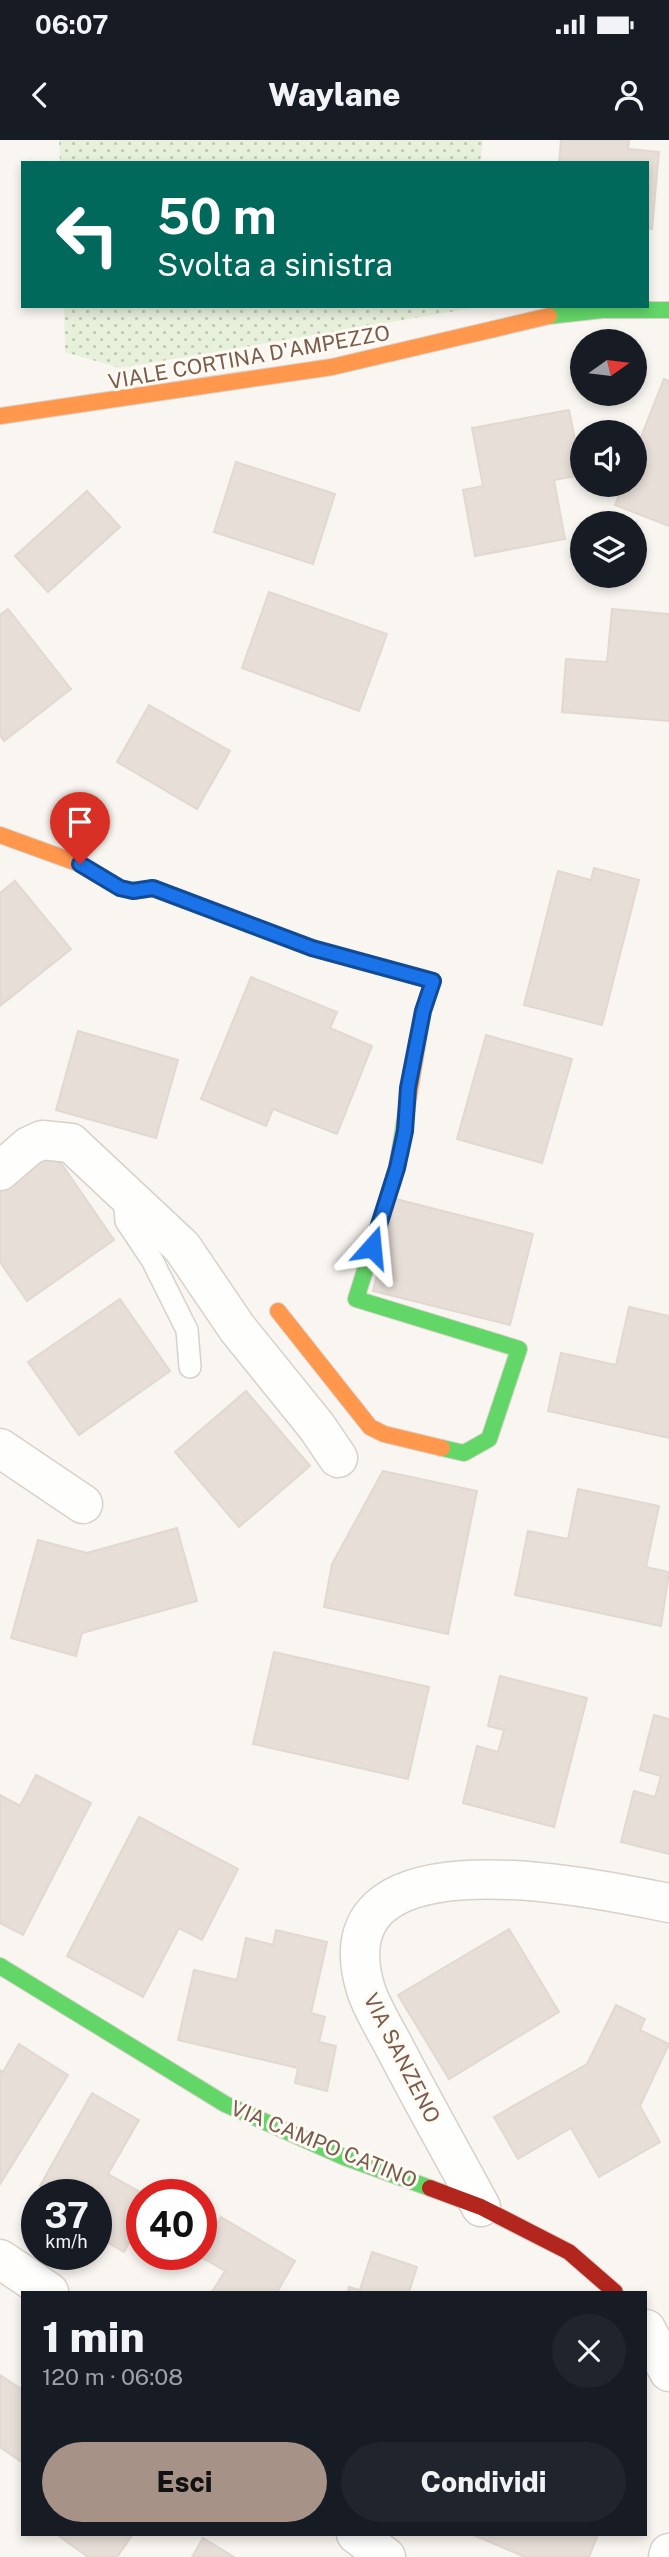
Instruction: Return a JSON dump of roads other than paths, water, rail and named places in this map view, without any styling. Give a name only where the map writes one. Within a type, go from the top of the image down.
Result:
[{"type":"street","name":"VIALE CORTINA D'AMPEZZO","points":[[0,416],[332,367],[554,315],[601,310],[669,310]]},
{"type":"street","points":[[0,835],[80,864],[120,888],[133,891],[153,888],[312,948],[433,981],[423,1011],[408,1088],[405,1131],[397,1168],[356,1299],[519,1349],[489,1439],[464,1453],[370,1427],[278,1311]]},
{"type":"street","points":[[0,1171],[29,1146],[43,1140],[71,1143],[124,1189],[182,1247],[237,1328],[317,1427],[338,1458]]},
{"type":"street","points":[[0,1448],[83,1504]]},
{"type":"street","name":"VIA SANZENO","points":[[481,2207],[366,1990],[362,1946],[371,1920],[381,1908],[404,1893],[421,1886],[466,1878],[520,1879],[669,1903]]},
{"type":"street","name":"VIA CAMPO CATINO","points":[[0,1966],[225,2104],[344,2157],[481,2207],[569,2252],[614,2291]]},
{"type":"street","points":[[0,2259],[48,2291]]},
{"type":"street","points":[[647,2331],[669,2372]]},
{"type":"street","points":[[359,2536],[386,2557]]},
{"type":"lane","points":[[124,1189],[127,1221],[152,1260],[187,1330],[190,1367]]}]
